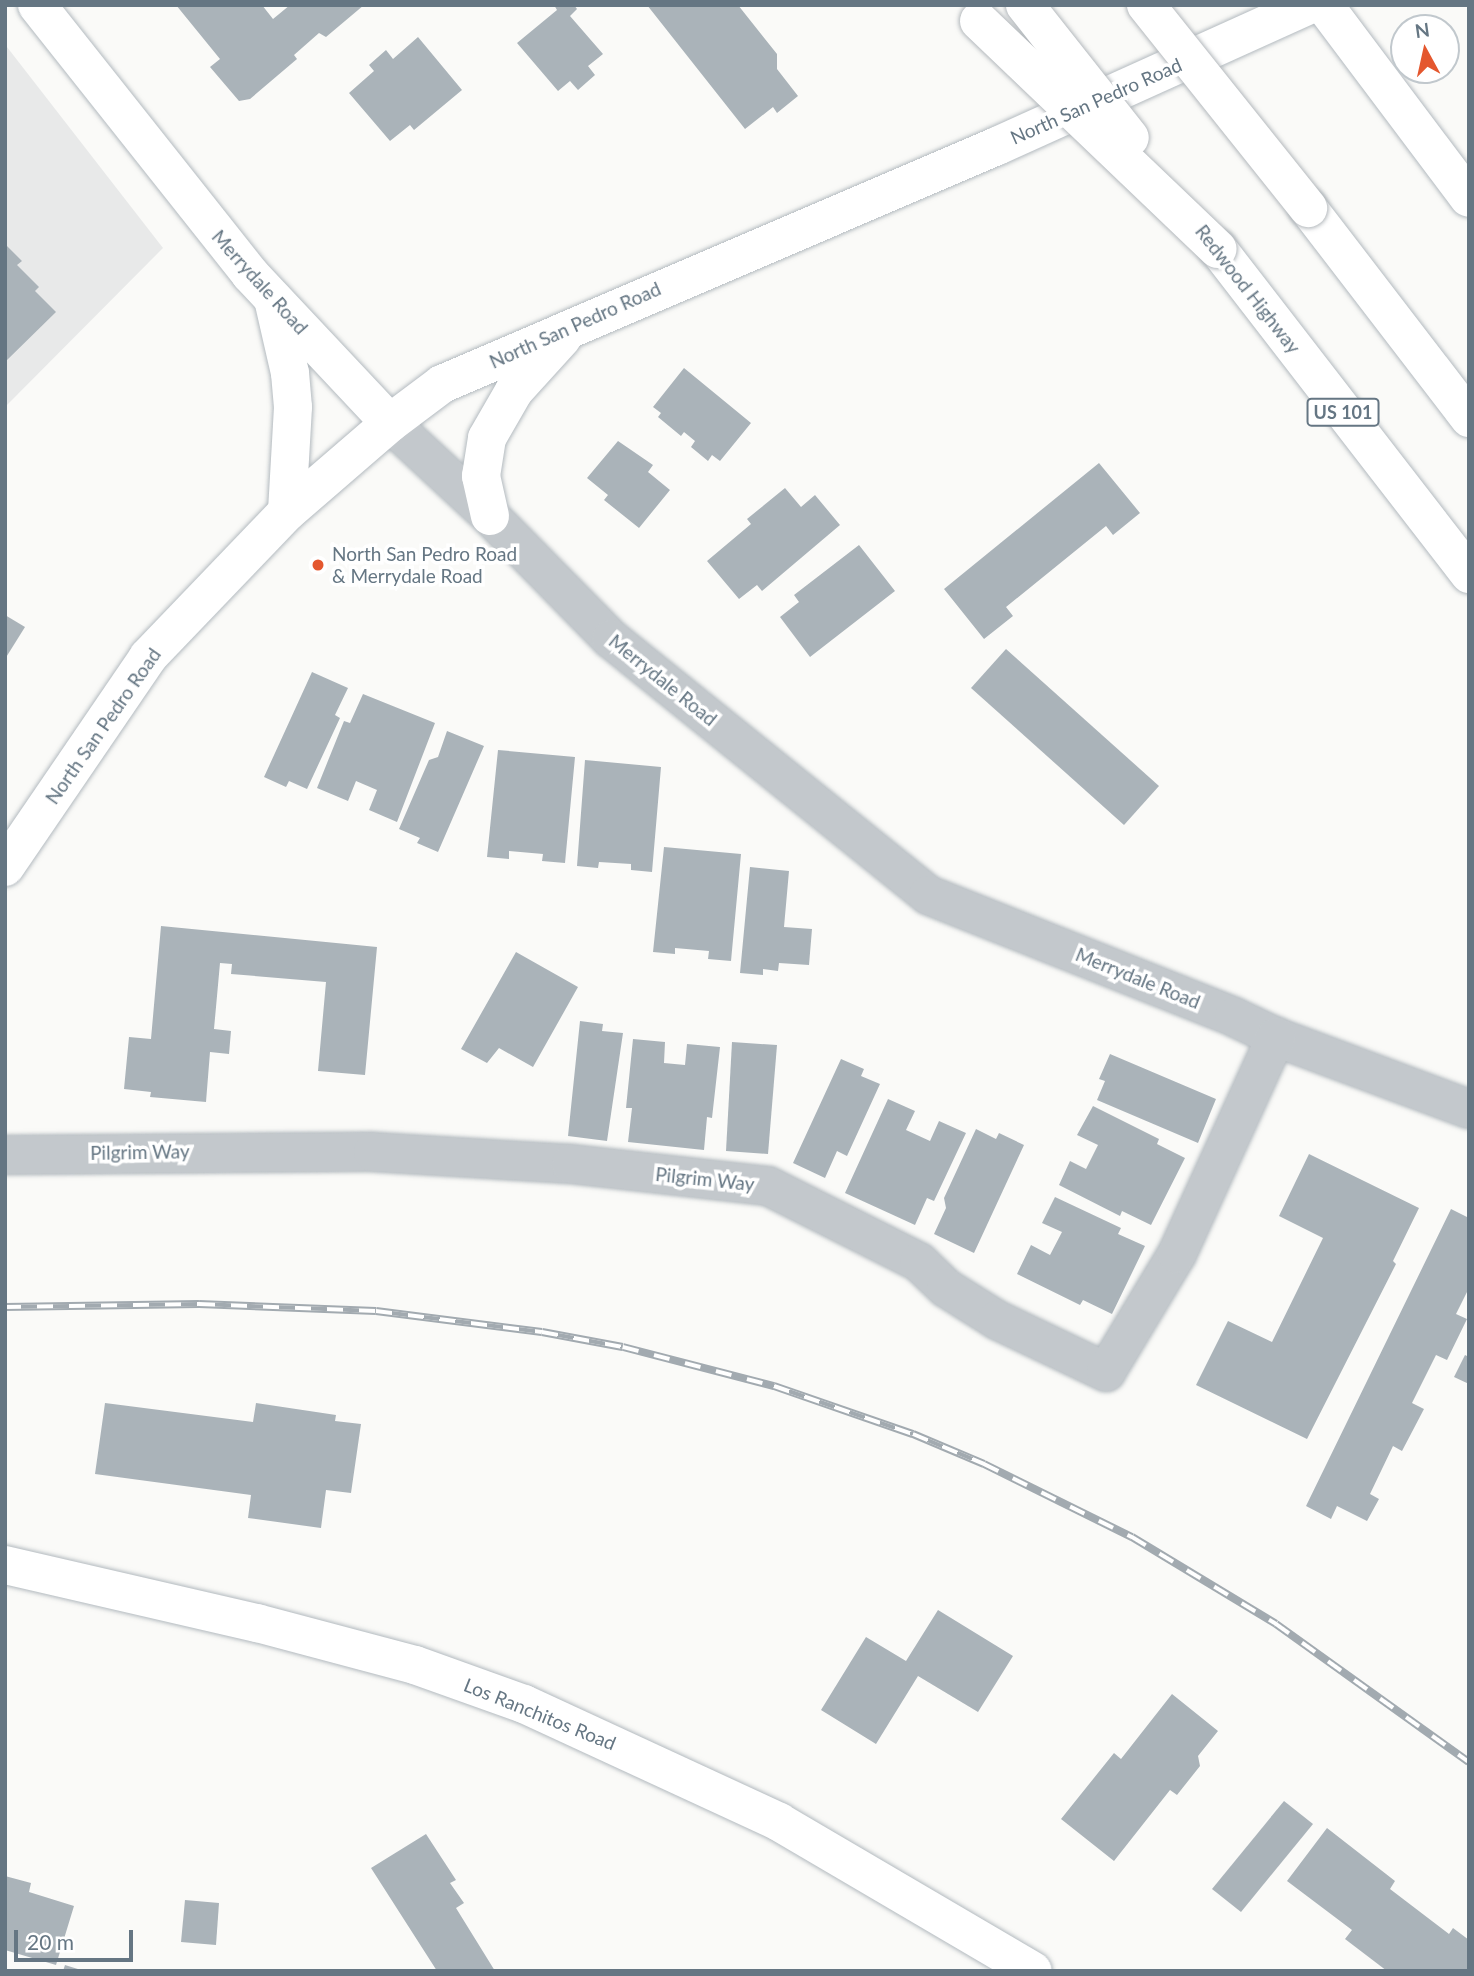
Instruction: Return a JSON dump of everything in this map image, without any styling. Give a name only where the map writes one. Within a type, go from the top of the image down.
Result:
[{"type":"main road","name":"Merrydale Road","points":[[37,5],[176,184],[272,297],[390,423]]},
{"type":"main road","name":"Redwood Highway","points":[[1025,5],[1469,574]]},
{"type":"main road","points":[[1146,5],[1308,208],[1469,418]]},
{"type":"main road","name":"North San Pedro Road","points":[[5,867],[148,657],[286,512],[390,423],[442,384],[997,146],[1310,5]]},
{"type":"main road","points":[[1324,5],[1469,198]]},
{"type":"main road","points":[[971,13],[1218,249]]},
{"type":"main road","points":[[272,297],[290,373],[293,407],[286,512]]},
{"type":"main road","points":[[490,516],[481,476],[483,450],[491,431],[503,408],[531,369],[579,323]]},
{"type":"main road","name":"Los Ranchitos Road","points":[[5,1565],[257,1623],[415,1665],[524,1704],[779,1822],[1033,1971]]},
{"type":"street","name":"Merrydale Road","points":[[390,423],[490,516],[611,639],[929,895],[1234,1017],[1276,1037],[1469,1109]]},
{"type":"street","name":"Pilgrim Way","points":[[5,1155],[373,1152],[571,1164],[768,1186],[919,1262],[946,1288],[997,1320],[1106,1372],[1177,1254],[1276,1037]]},
{"type":"shaded area","points":[[7,47],[163,248],[5,407],[5,49]]},
{"type":"building","points":[[176,5],[262,5],[273,19],[290,5],[364,5],[326,37],[319,33],[294,55],[297,59],[250,99],[239,101],[210,67],[220,59]]},
{"type":"building","points":[[554,5],[574,5],[577,9],[570,16],[603,54],[588,66],[595,75],[578,90],[570,81],[558,91],[517,43],[557,10]]},
{"type":"building","points":[[647,5],[738,5],[777,54],[777,69],[798,96],[777,113],[773,107],[745,129]]},
{"type":"building","points":[[418,37],[462,90],[414,130],[410,125],[390,141],[349,93],[374,71],[369,65],[386,50],[393,59]]},
{"type":"building","points":[[5,244],[22,261],[17,265],[39,287],[35,291],[56,312],[5,362]]},
{"type":"building","points":[[684,368],[751,423],[720,461],[712,455],[708,461],[691,447],[695,441],[684,432],[681,436],[658,417],[661,413],[653,407]]},
{"type":"building","points":[[618,441],[653,465],[648,472],[670,490],[639,528],[604,500],[608,495],[587,478]]},
{"type":"building","points":[[1099,463],[1140,513],[1113,535],[1106,526],[1006,607],[1013,616],[984,639],[944,589]]},
{"type":"building","points":[[785,488],[801,507],[815,495],[840,525],[762,591],[757,585],[739,599],[707,561],[751,524],[747,519]]},
{"type":"building","points":[[859,545],[895,591],[810,657],[780,617],[799,602],[794,595]]},
{"type":"building","points":[[5,615],[25,627],[5,659]]},
{"type":"building","points":[[1006,649],[1159,786],[1124,825],[971,688]]},
{"type":"building","points":[[312,672],[348,688],[335,715],[340,718],[307,789],[289,781],[286,787],[264,777]]},
{"type":"building","points":[[363,694],[435,723],[397,822],[369,810],[377,790],[356,781],[348,801],[317,788],[344,721],[350,723]]},
{"type":"building","points":[[447,731],[484,746],[438,852],[417,843],[420,838],[399,829],[429,760],[438,757]]},
{"type":"building","points":[[498,750],[575,757],[565,863],[542,861],[543,854],[509,851],[509,859],[487,857]]},
{"type":"building","points":[[585,760],[661,767],[652,872],[631,870],[631,864],[599,862],[598,868],[577,866]]},
{"type":"building","points":[[664,847],[741,854],[731,961],[708,959],[709,951],[675,948],[675,954],[653,952]]},
{"type":"building","points":[[750,867],[789,871],[784,927],[812,929],[809,965],[779,963],[778,971],[763,969],[763,975],[740,973]]},
{"type":"building","points":[[161,926],[377,947],[365,1075],[318,1071],[326,982],[231,974],[232,964],[220,963],[214,1029],[231,1031],[229,1054],[210,1052],[206,1102],[150,1097],[151,1092],[124,1089],[129,1037],[151,1039]]},
{"type":"building","points":[[516,952],[578,987],[533,1067],[499,1048],[487,1063],[461,1049]]},
{"type":"building","points":[[580,1021],[603,1024],[602,1031],[623,1033],[607,1141],[568,1136]]},
{"type":"building","points":[[633,1039],[665,1042],[664,1063],[685,1065],[687,1044],[720,1047],[712,1118],[707,1117],[704,1150],[628,1142],[632,1108],[626,1108]]},
{"type":"building","points":[[732,1042],[777,1045],[768,1154],[726,1151]]},
{"type":"building","points":[[1110,1054],[1216,1099],[1198,1143],[1097,1100],[1105,1081],[1099,1079]]},
{"type":"building","points":[[841,1059],[864,1069],[861,1076],[880,1084],[847,1156],[837,1151],[825,1178],[793,1163]]},
{"type":"building","points":[[888,1099],[915,1111],[906,1130],[930,1141],[939,1121],[966,1133],[934,1201],[927,1198],[915,1225],[845,1193]]},
{"type":"building","points":[[1093,1106],[1159,1139],[1157,1144],[1185,1158],[1151,1225],[1122,1211],[1120,1216],[1059,1185],[1070,1161],[1086,1169],[1098,1145],[1077,1135]]},
{"type":"building","points":[[976,1129],[996,1139],[999,1133],[1024,1145],[974,1253],[934,1234],[946,1208],[944,1198]]},
{"type":"building","points":[[1309,1154],[1419,1208],[1393,1261],[1396,1264],[1307,1439],[1196,1385],[1228,1321],[1272,1342],[1323,1238],[1279,1216]]},
{"type":"building","points":[[1055,1197],[1121,1228],[1118,1234],[1145,1246],[1112,1314],[1083,1300],[1080,1305],[1017,1274],[1031,1245],[1050,1255],[1062,1232],[1042,1223]]},
{"type":"building","points":[[1451,1209],[1469,1218],[1469,1288],[1456,1314],[1467,1319],[1447,1360],[1436,1355],[1412,1403],[1424,1409],[1402,1451],[1393,1446],[1370,1494],[1379,1499],[1367,1521],[1337,1506],[1331,1519],[1306,1506]]},
{"type":"building","points":[[1465,1355],[1469,1357],[1469,1384],[1454,1377]]},
{"type":"building","points":[[105,1403],[253,1422],[256,1403],[336,1415],[335,1421],[361,1424],[351,1493],[326,1490],[321,1528],[248,1518],[251,1495],[95,1474]]},
{"type":"building","points":[[938,1610],[1013,1656],[978,1712],[918,1676],[876,1744],[821,1710],[866,1637],[906,1661]]},
{"type":"building","points":[[1172,1694],[1218,1731],[1198,1756],[1200,1766],[1177,1795],[1170,1790],[1114,1861],[1061,1819],[1114,1753],[1121,1759]]},
{"type":"building","points":[[1284,1801],[1313,1824],[1241,1912],[1212,1889]]},
{"type":"building","points":[[1327,1828],[1395,1881],[1390,1889],[1449,1934],[1453,1928],[1469,1940],[1469,1971],[1387,1971],[1345,1939],[1352,1930],[1287,1881]]},
{"type":"building","points":[[426,1834],[456,1880],[450,1883],[464,1903],[456,1908],[495,1971],[437,1971],[371,1868]]},
{"type":"building","points":[[5,1876],[31,1883],[29,1892],[74,1906],[56,1965],[5,1950]]},
{"type":"building","points":[[185,1900],[219,1903],[216,1945],[181,1942]]},
{"type":"building","points":[[65,1965],[81,1970],[81,1971],[63,1971]]},
{"type":"railway","points":[[5,1307],[199,1304],[376,1311],[542,1332],[623,1347],[774,1386],[913,1434],[984,1464],[1132,1537],[1276,1624],[1469,1762]]},
{"type":"place","name":"North San Pedro Road & Merrydale Road","points":[[318,565]]}]
